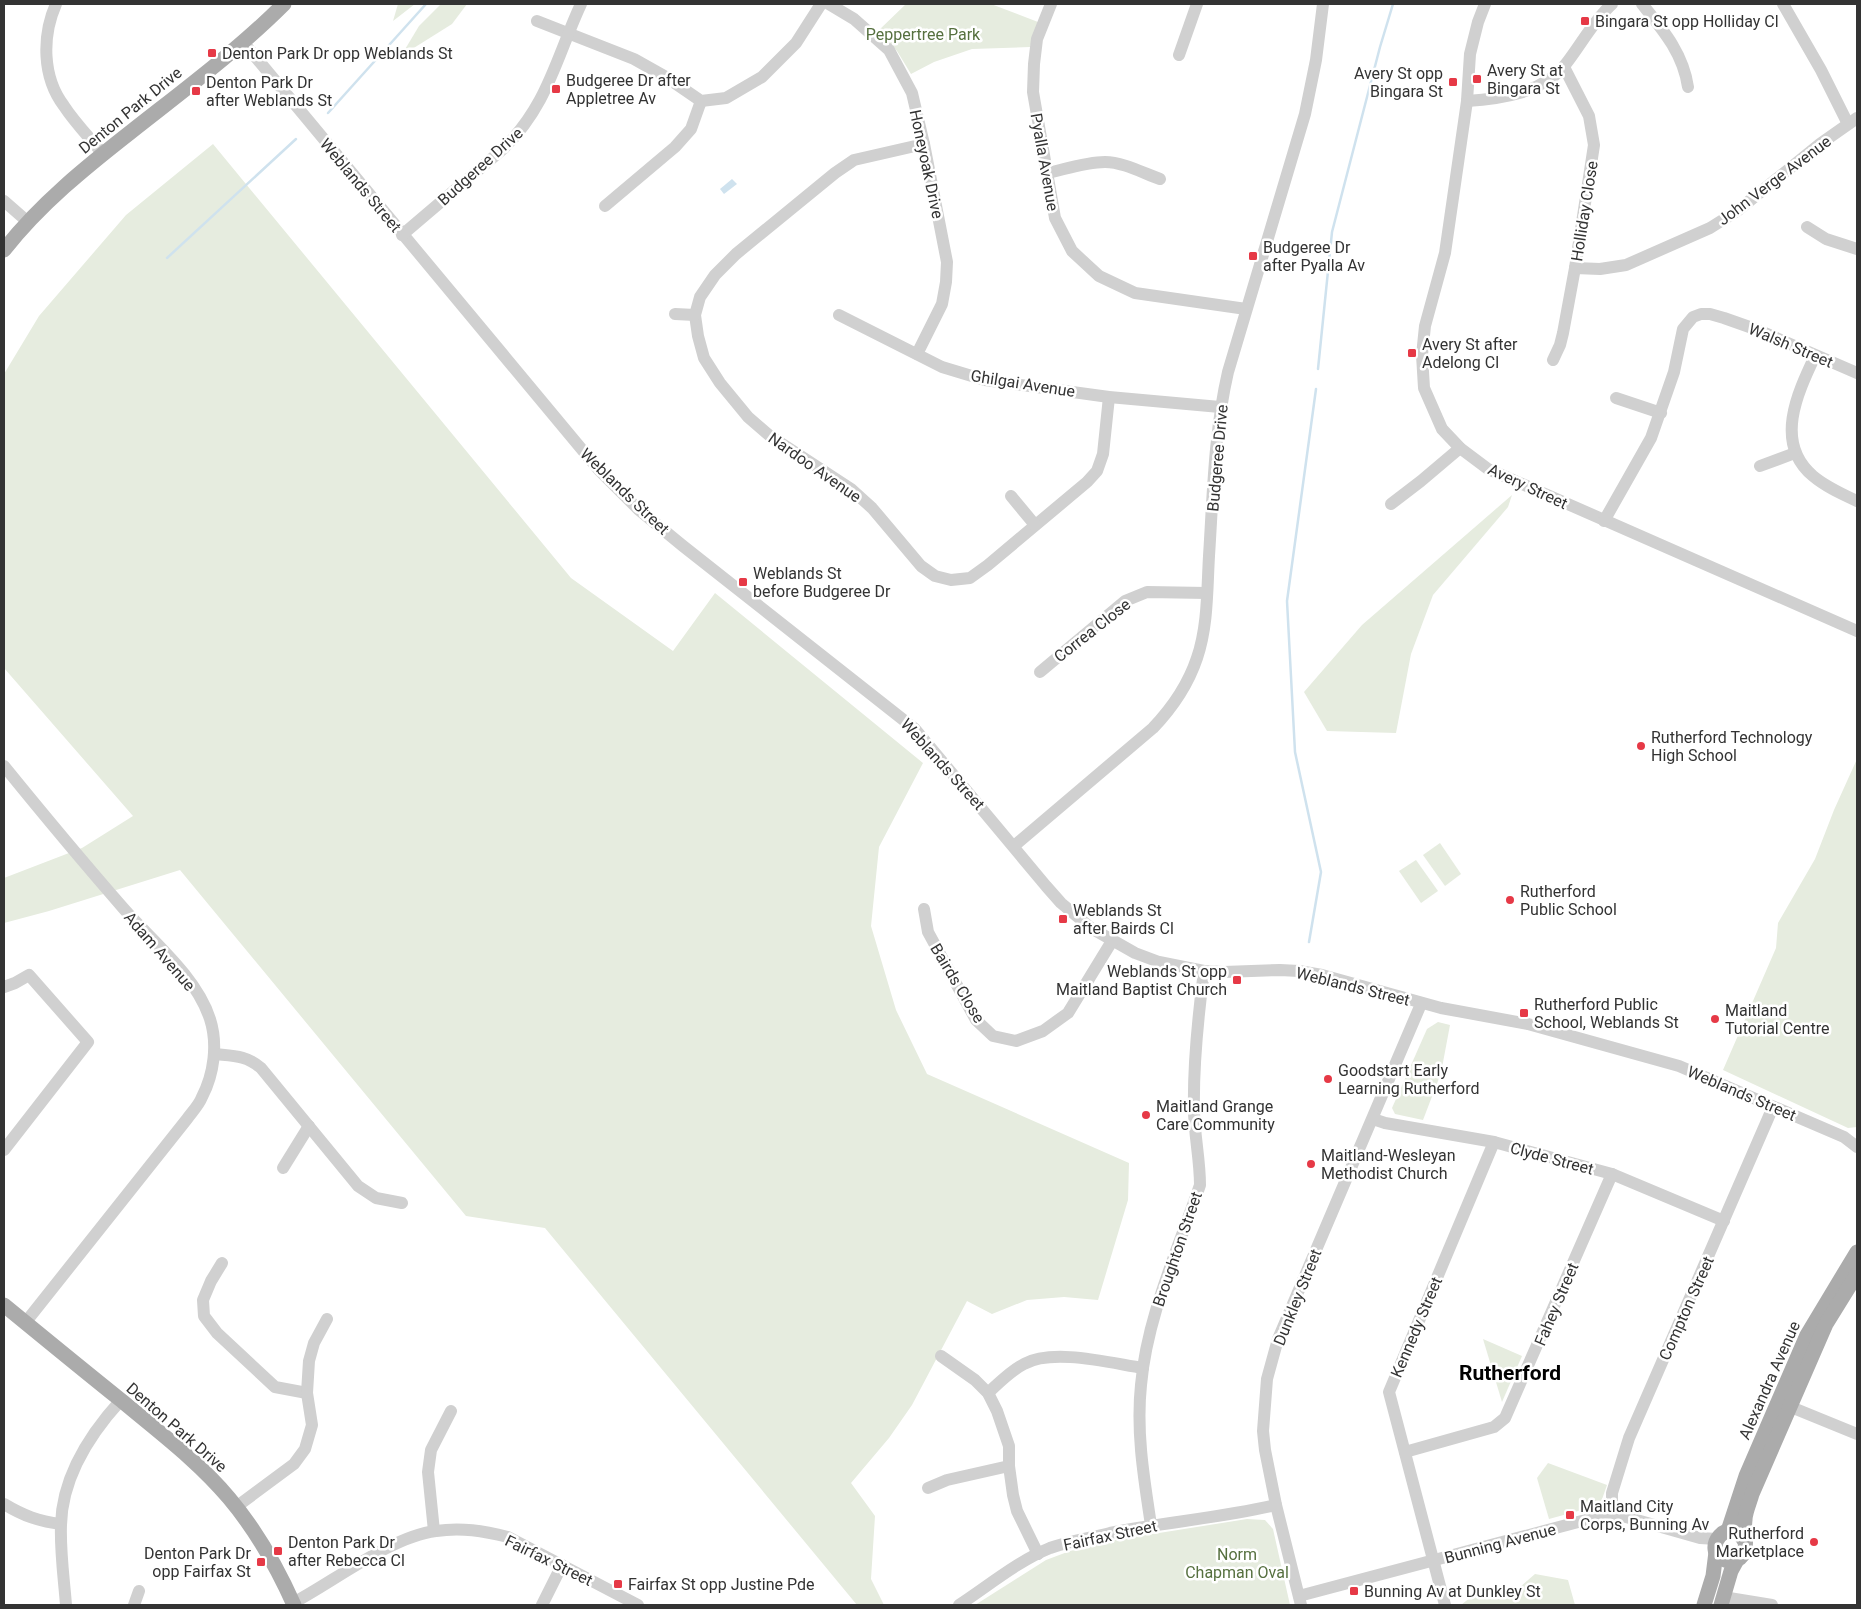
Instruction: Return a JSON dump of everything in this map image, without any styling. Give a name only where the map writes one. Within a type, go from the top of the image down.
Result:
[{"type":"main road","name":"Denton Park Drive","points":[[4,250],[28,222],[77,175],[242,42],[284,4]]},
{"type":"main road","name":"Alexandra Avenue","points":[[1745,1542],[1744,1519],[1785,1404],[1807,1335],[1857,1252]]},
{"type":"main road","name":"Alexandra Avenue","points":[[1704,1605],[1713,1576],[1719,1542],[1742,1485],[1826,1324],[1857,1274]]},
{"type":"main road","name":"Denton Park Drive","points":[[4,1305],[186,1454],[209,1477],[236,1507],[269,1556],[293,1604]]},
{"type":"main road","points":[[1722,1601],[1731,1570],[1744,1552],[1745,1542],[1739,1533],[1719,1542],[1723,1560],[1737,1560]]},
{"type":"street","points":[[53,4],[48,25],[46,49],[49,75],[62,105],[103,154]]},
{"type":"street","name":"Budgeree Drive","points":[[402,235],[516,136],[530,118],[552,78],[581,4]]},
{"type":"street","points":[[537,21],[634,59],[701,101],[726,98],[762,77],[796,43],[821,4]]},
{"type":"street","name":"Honeyoak Drive","points":[[829,4],[854,19],[889,50],[912,93],[947,262],[942,304],[918,354]]},
{"type":"street","name":"Pyalla Avenue","points":[[1052,4],[1037,39],[1033,92],[1055,218],[1072,251],[1099,276],[1135,293],[1246,309]]},
{"type":"street","points":[[1180,55],[1197,4]]},
{"type":"street","name":"Budgeree Drive","points":[[1014,846],[1153,728],[1170,710],[1188,680],[1198,656],[1203,637],[1207,593],[1220,407],[1246,309],[1305,114],[1316,60],[1323,4]]},
{"type":"street","name":"Avery Street","points":[[1485,4],[1478,22],[1470,54],[1468,101],[1445,253],[1425,326],[1422,355],[1424,388],[1442,429],[1460,448],[1488,469],[1857,631]]},
{"type":"street","points":[[1468,101],[1513,96],[1547,80],[1564,67],[1595,23],[1612,4]]},
{"type":"street","points":[[1642,4],[1674,46],[1686,70],[1688,87]]},
{"type":"street","points":[[1783,4],[1820,70],[1853,121]]},
{"type":"street","name":"Weblands Street","points":[[242,42],[571,438],[619,490],[638,509],[683,546],[908,722],[929,744],[1062,903],[1091,928],[1135,953],[1159,962],[1204,971],[1280,970],[1322,975],[1421,1004],[1519,1021],[1653,1058],[1706,1077],[1844,1137],[1857,1148]]},
{"type":"street","name":"Holliday Close","points":[[1553,360],[1560,345],[1575,268],[1594,145],[1589,116],[1564,67]]},
{"type":"street","points":[[605,206],[675,147],[686,135],[691,129],[701,101]]},
{"type":"street","name":"John Verge Avenue","points":[[1575,268],[1600,269],[1626,265],[1710,228],[1736,211],[1796,162],[1853,121]]},
{"type":"street","name":"Nardoo Avenue","points":[[924,144],[854,160],[835,173],[736,254],[715,274],[700,297],[695,316],[704,358],[720,384],[748,416],[770,436],[851,489],[872,508],[921,566],[935,576],[952,580],[970,578],[1087,482],[1097,471],[1103,454],[1109,397]]},
{"type":"street","points":[[1048,173],[1090,163],[1106,162],[1120,164],[1160,180]]},
{"type":"street","points":[[4,201],[28,222]]},
{"type":"street","points":[[1807,228],[1831,241],[1857,249]]},
{"type":"street","points":[[675,314],[695,316]]},
{"type":"street","name":"Walsh Street","points":[[1604,521],[1644,452],[1674,372],[1683,329],[1693,316],[1701,314],[1724,318],[1758,330],[1857,373]]},
{"type":"street","name":"Ghilgai Avenue","points":[[839,315],[942,367],[985,380],[1109,397],[1220,407]]},
{"type":"street","points":[[1815,356],[1794,404],[1792,415],[1795,452],[1806,469],[1814,477],[1857,501]]},
{"type":"street","points":[[1616,398],[1660,413]]},
{"type":"street","points":[[1390,504],[1421,482],[1460,448]]},
{"type":"street","points":[[1760,466],[1795,452]]},
{"type":"street","points":[[1011,496],[1035,525]]},
{"type":"street","name":"Correa Close","points":[[1040,672],[1126,601],[1147,592],[1207,593]]},
{"type":"street","name":"Adam Avenue","points":[[4,766],[124,909],[193,984],[203,1002],[214,1037],[214,1054],[209,1080],[202,1097],[187,1119],[25,1323]]},
{"type":"street","name":"Bairds Close","points":[[924,909],[928,932],[976,1020],[993,1036],[1016,1041],[1043,1031],[1068,1013],[1112,941]]},
{"type":"street","name":"Broughton Street","points":[[1151,1525],[1144,1481],[1140,1433],[1142,1368],[1155,1314],[1200,1185],[1194,1112],[1194,1064],[1204,971]]},
{"type":"street","points":[[4,987],[29,975],[88,1042],[4,1150]]},
{"type":"street","name":"Dunkley Street","points":[[1300,1601],[1276,1505],[1265,1450],[1263,1431],[1267,1379],[1278,1339],[1421,1004]]},
{"type":"street","points":[[214,1054],[241,1056],[252,1060],[261,1068],[358,1186],[376,1198],[402,1203]]},
{"type":"street","name":"Compton Street","points":[[1612,1513],[1612,1494],[1629,1438],[1773,1107]]},
{"type":"street","name":"Clyde Street","points":[[1373,1119],[1385,1123],[1494,1142],[1612,1174],[1724,1221]]},
{"type":"street","points":[[283,1168],[309,1126]]},
{"type":"street","name":"Weblands Street","points":[[1844,1137],[1857,1136]]},
{"type":"street","name":"Kennedy Street","points":[[1445,1605],[1389,1392],[1494,1142]]},
{"type":"street","name":"Fahey Street","points":[[1405,1452],[1494,1427],[1505,1418],[1612,1174]]},
{"type":"street","points":[[222,1263],[211,1281],[203,1300],[204,1316],[217,1333],[275,1387],[307,1393]]},
{"type":"street","points":[[236,1507],[294,1464],[306,1449],[312,1425],[307,1393],[309,1361],[314,1343],[327,1319]]},
{"type":"street","points":[[941,1356],[962,1370],[988,1393],[1004,1428],[1009,1446],[1009,1466],[1017,1511],[1038,1554]]},
{"type":"street","points":[[988,1393],[1009,1373],[1040,1357],[1055,1356],[1142,1368]]},
{"type":"street","points":[[66,1605],[61,1524],[65,1498],[76,1465],[90,1438],[106,1416],[121,1400]]},
{"type":"street","points":[[1785,1404],[1857,1434]]},
{"type":"street","points":[[434,1531],[428,1472],[431,1450],[451,1410]]},
{"type":"street","points":[[928,1488],[947,1480],[1009,1466]]},
{"type":"street","points":[[4,1504],[23,1516],[43,1522],[61,1524]]},
{"type":"street","name":"Fairfax Street","points":[[959,1605],[1038,1554],[1064,1544],[1151,1525],[1255,1510],[1276,1505]]},
{"type":"street","points":[[1612,1513],[1719,1542]]},
{"type":"street","name":"Bunning Avenue","points":[[1300,1601],[1434,1560],[1612,1513]]},
{"type":"street","name":"Fairfax Street","points":[[293,1604],[380,1552],[417,1535],[434,1531],[466,1529],[486,1531],[508,1538],[638,1605]]},
{"type":"street","points":[[542,1605],[562,1565]]},
{"type":"street","points":[[134,1605],[139,1591]]},
{"type":"street","points":[[1722,1601],[1772,1605]]},
{"type":"green space","points":[[398,4],[415,4],[393,21]]},
{"type":"green space","points":[[441,4],[467,4],[452,24],[401,56],[419,26]]},
{"type":"green space","name":"Peppertree Park","points":[[906,4],[991,4],[1038,22],[1030,47],[972,49],[934,62],[911,74],[897,51],[878,31]]},
{"type":"green space","points":[[213,144],[571,578],[673,651],[715,593],[923,763],[879,847],[871,926],[896,1010],[927,1074],[1129,1163],[1128,1200],[1098,1300],[1064,1297],[1027,1300],[992,1314],[967,1301],[912,1405],[889,1438],[851,1483],[875,1516],[871,1579],[884,1605],[857,1605],[545,1228],[466,1216],[180,870],[4,923],[4,878],[82,848],[133,816],[4,668],[4,374],[39,316],[126,215]]},
{"type":"green space","points":[[1512,495],[1508,507],[1433,595],[1411,654],[1396,733],[1327,731],[1304,692],[1362,625]]},
{"type":"green space","points":[[1857,759],[1857,1127],[1848,1128],[1723,1070],[1776,948],[1778,923],[1815,859]]},
{"type":"green space","points":[[1440,843],[1461,874],[1445,886],[1423,855]]},
{"type":"green space","points":[[1416,860],[1438,891],[1421,903],[1399,871]]},
{"type":"green space","points":[[1438,1022],[1450,1025],[1441,1073],[1423,1120],[1395,1114],[1392,1108],[1427,1029]]},
{"type":"green space","points":[[1483,1339],[1522,1356],[1502,1402]]},
{"type":"green space","points":[[1548,1463],[1607,1485],[1600,1505],[1549,1519],[1537,1478]]},
{"type":"green space","name":"Norm Chapman Oval","points":[[1247,1519],[1265,1520],[1273,1529],[1290,1605],[975,1605],[1046,1560],[1070,1551],[1115,1540]]},
{"type":"green space","points":[[1535,1574],[1568,1580],[1575,1605],[1461,1605],[1481,1589],[1512,1594]]},
{"type":"water","points":[[732,179],[737,184],[724,194],[720,189]]},
{"type":"waterway","points":[[328,113],[426,4]]},
{"type":"waterway","points":[[1318,369],[1332,232],[1393,4]]},
{"type":"waterway","points":[[167,258],[296,139]]},
{"type":"waterway","points":[[1309,942],[1321,872],[1295,752],[1287,601],[1316,389]]},
{"type":"place","name":"Bingara St opp Holliday Cl","points":[[1585,21]]},
{"type":"place","name":"Denton Park Dr opp Weblands St","points":[[212,53]]},
{"type":"place","name":"Avery St at Bingara St","points":[[1477,79]]},
{"type":"place","name":"Avery St opp Bingara St","points":[[1453,82]]},
{"type":"place","name":"Budgeree Dr after Appletree Av","points":[[556,89]]},
{"type":"place","name":"Denton Park Dr after Weblands St","points":[[196,91]]},
{"type":"place","name":"Budgeree Dr after Pyalla Av","points":[[1253,256]]},
{"type":"place","name":"Avery St after Adelong Cl","points":[[1412,353]]},
{"type":"place","name":"Weblands St before Budgeree Dr","points":[[743,582]]},
{"type":"place","name":"Rutherford Technology High School","points":[[1641,746]]},
{"type":"place","name":"Rutherford Public School","points":[[1510,900]]},
{"type":"place","name":"Weblands St after Bairds Cl","points":[[1063,919]]},
{"type":"place","name":"Weblands St opp Maitland Baptist Church","points":[[1237,980]]},
{"type":"place","name":"Rutherford Public School, Weblands St","points":[[1524,1013]]},
{"type":"place","name":"Maitland Tutorial Centre","points":[[1715,1019]]},
{"type":"place","name":"Goodstart Early Learning Rutherford","points":[[1328,1079]]},
{"type":"place","name":"Maitland Grange Care Community","points":[[1146,1115]]},
{"type":"place","name":"Maitland-Wesleyan Methodist Church","points":[[1311,1164]]},
{"type":"place","name":"Maitland City Corps, Bunning Av","points":[[1570,1515]]},
{"type":"place","name":"Rutherford Marketplace","points":[[1814,1542]]},
{"type":"place","name":"Denton Park Dr after Rebecca Cl","points":[[278,1551]]},
{"type":"place","name":"Denton Park Dr opp Fairfax St","points":[[261,1562]]},
{"type":"place","name":"Fairfax St opp Justine Pde","points":[[618,1584]]},
{"type":"place","name":"Bunning Av at Dunkley St","points":[[1354,1591]]},
{"type":"district","name":"Rutherford","points":[[1510,1373]]}]
